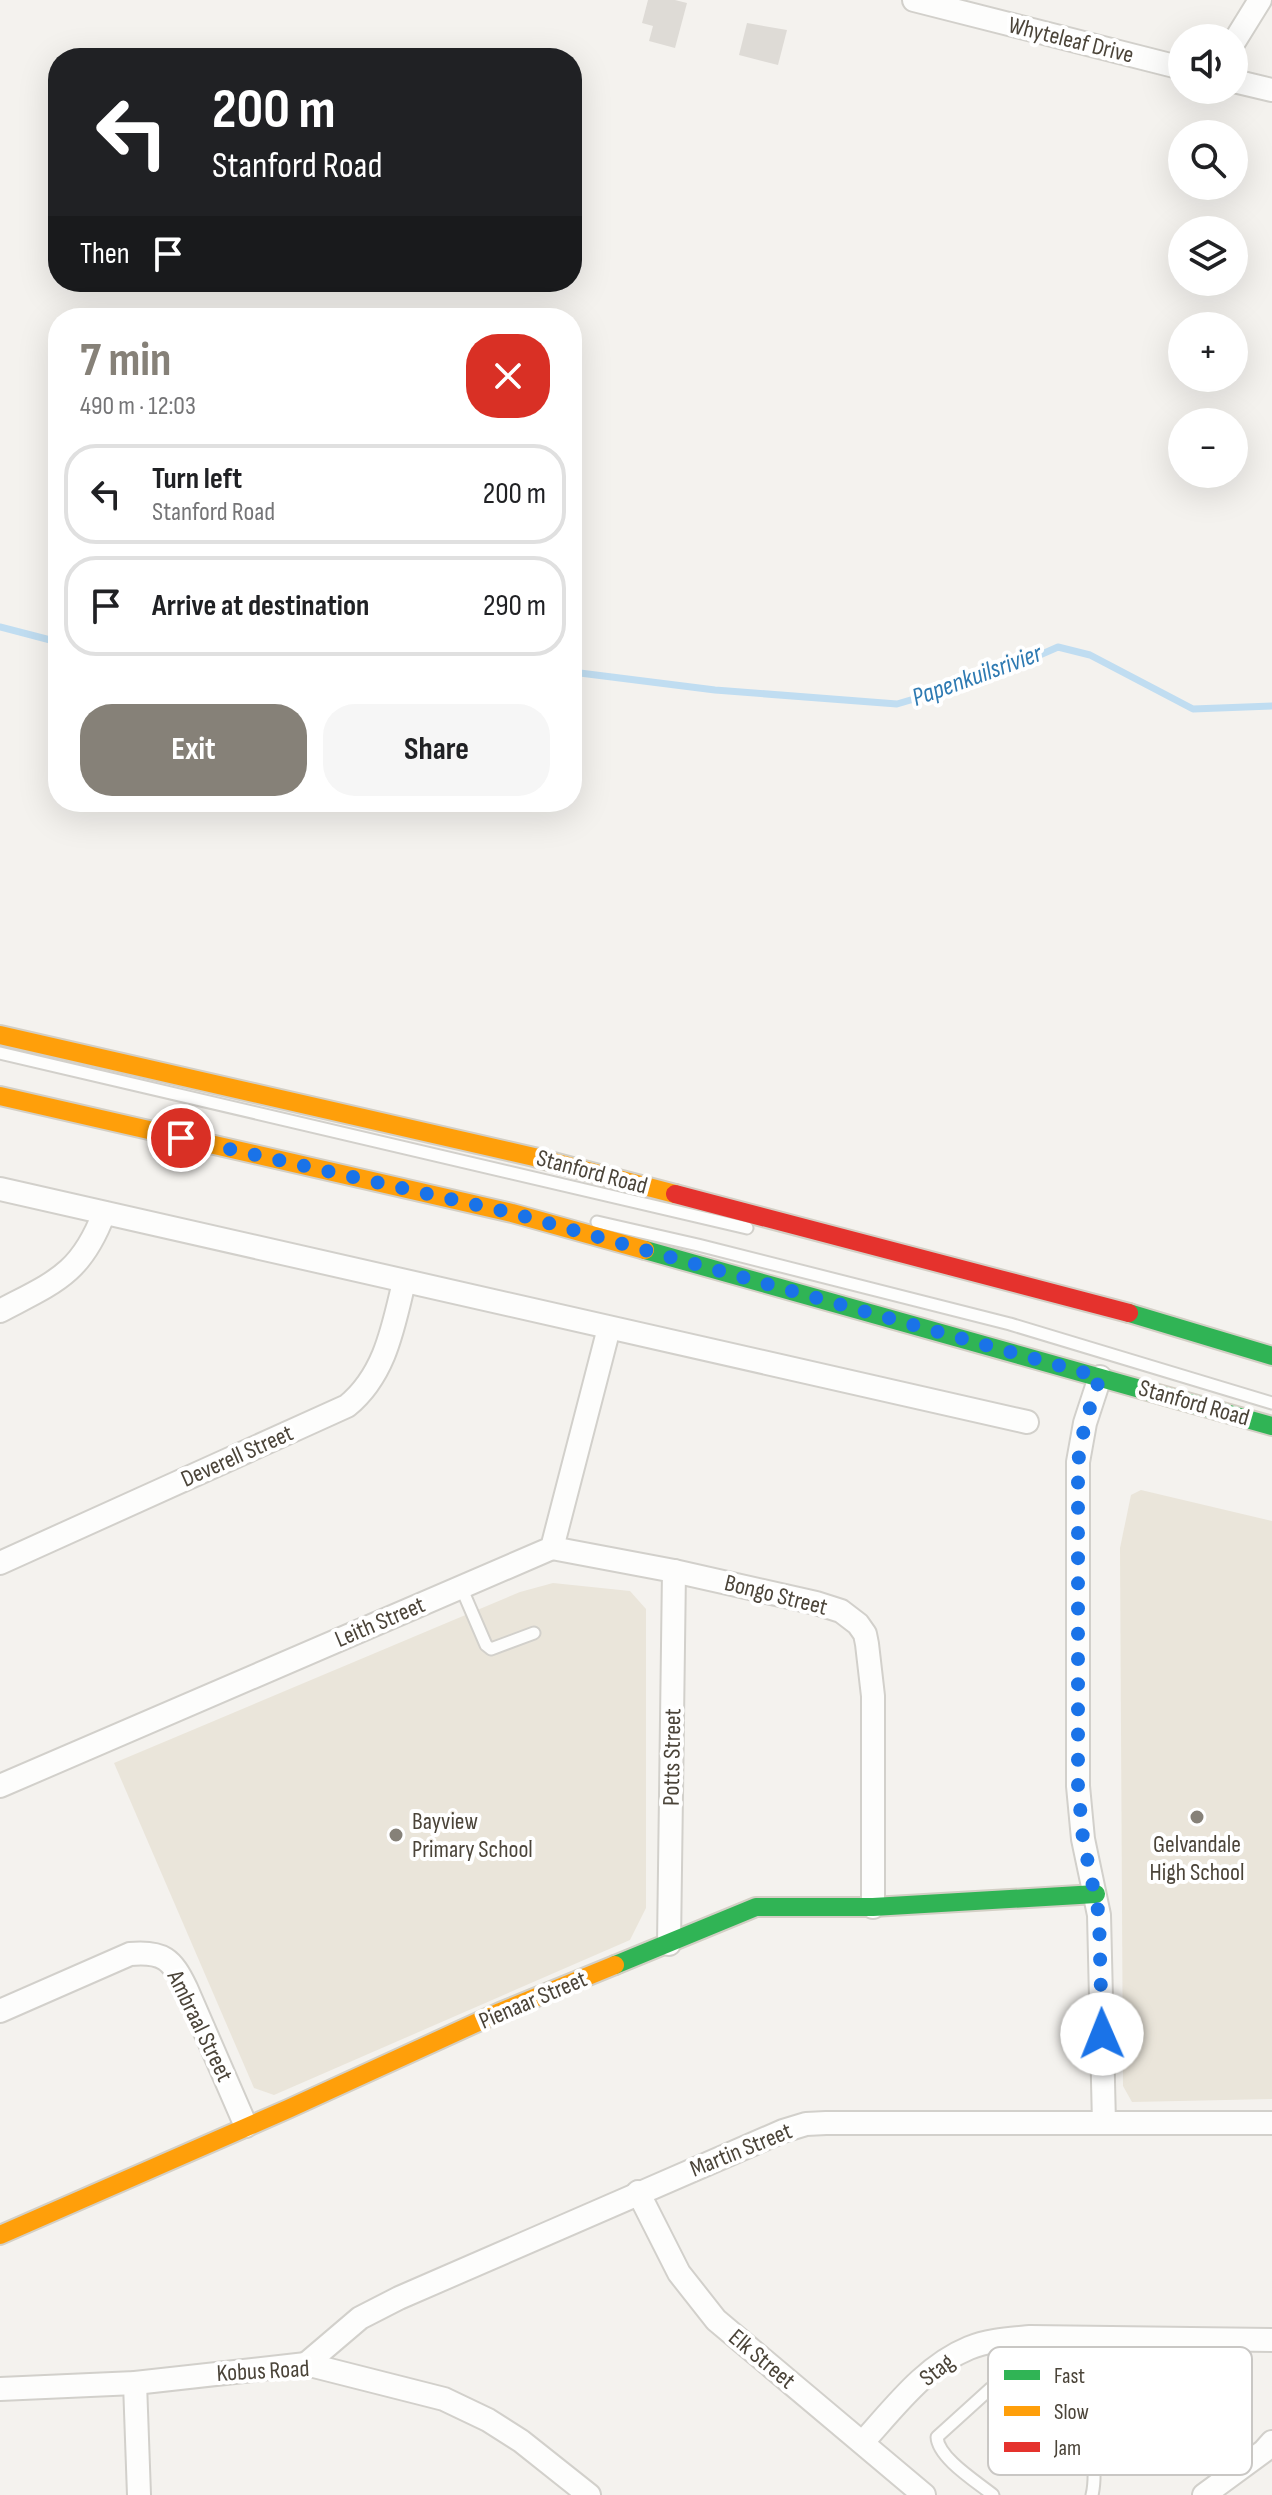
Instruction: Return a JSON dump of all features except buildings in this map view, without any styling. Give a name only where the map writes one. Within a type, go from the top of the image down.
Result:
[{"type":"main road","name":"Stanford Road","points":[[0,1035],[534,1157],[1146,1318],[1272,1356]]},
{"type":"main road","name":"Stanford Road","points":[[0,1096],[512,1213],[1272,1426]]},
{"type":"main road","name":"Pienaar Street","points":[[0,2235],[500,2012],[756,1907],[873,1907],[1096,1894]]},
{"type":"street","name":"Whyteleaf Drive","points":[[914,0],[1168,64]]},
{"type":"street","points":[[1245,24],[1260,0]]},
{"type":"street","points":[[1248,84],[1272,90]]},
{"type":"street","points":[[0,1189],[1027,1422]]},
{"type":"street","points":[[0,1311],[59,1280],[69,1271],[94,1239],[104,1213]]},
{"type":"street","name":"Deverell Street","points":[[0,1563],[347,1406],[360,1395],[378,1370],[391,1336],[404,1282]]},
{"type":"street","points":[[552,1548],[609,1328]]},
{"type":"street","points":[[1100,1377],[1085,1423],[1078,1477],[1078,1786],[1083,1839],[1099,1915],[1104,2123]]},
{"type":"street","name":"Bongo Street","points":[[552,1548],[674,1571],[841,1611],[865,1634],[873,1696],[873,1907]]},
{"type":"street","name":"Leith Street","points":[[0,1786],[552,1548]]},
{"type":"street","name":"Potts Street","points":[[669,1944],[674,1571]]},
{"type":"street","name":"Ambraal Street","points":[[0,2011],[130,1954],[149,1952],[160,1955],[177,1968],[246,2126]]},
{"type":"street","name":"Martin Street","points":[[306,2364],[338,2335],[377,2309],[638,2192],[806,2124],[1272,2123]]},
{"type":"street","name":"Elk Street","points":[[638,2192],[679,2273],[700,2303],[749,2349],[924,2495]]},
{"type":"street","name":"Stag","points":[[863,2442],[928,2373],[971,2347],[997,2340],[1030,2337],[1272,2340]]},
{"type":"street","name":"Kobus Road","points":[[0,2389],[135,2383],[306,2364],[444,2399],[488,2420],[521,2441],[589,2495]]},
{"type":"street","points":[[135,2383],[139,2495]]},
{"type":"street","points":[[1252,2460],[1272,2442]]},
{"type":"street","points":[[1204,2495],[1231,2475]]},
{"type":"lane","points":[[0,1053],[765,1233]]},
{"type":"lane","points":[[0,1086],[220,1133],[564,1214]]},
{"type":"lane","points":[[579,1218],[996,1321],[1272,1403]]},
{"type":"lane","points":[[461,1587],[486,1645],[491,1649],[534,1633]]},
{"type":"lane","points":[[988,2391],[937,2437],[944,2455],[993,2495]]},
{"type":"lane","points":[[1092,2495],[1094,2475]]},
{"type":"shaded area","name":"Gelvandale High School","points":[[1141,1490],[1272,1521],[1272,2099],[1132,2102],[1123,2086],[1120,1548],[1131,1495]]},
{"type":"shaded area","name":"Bayview Primary School","points":[[553,1583],[630,1591],[646,1609],[646,1908],[630,1940],[274,2095],[254,2088],[114,1763],[520,1592]]},
{"type":"waterway","name":"Papenkuilsrivier","points":[[0,627],[48,639]]},
{"type":"waterway","name":"Papenkuilsrivier","points":[[582,673],[715,690],[897,704],[992,676],[1058,647],[1090,655],[1193,709],[1272,706]]},
{"type":"traffic: fast","points":[[645,1250],[1272,1426]]},
{"type":"traffic: fast","points":[[1129,1313],[1272,1356]]},
{"type":"traffic: fast","points":[[615,1965],[756,1907],[873,1907],[1096,1894]]},
{"type":"traffic: slow","points":[[0,1035],[534,1157],[675,1194]]},
{"type":"traffic: slow","points":[[0,1096],[512,1213],[645,1250]]},
{"type":"traffic: slow","points":[[0,2235],[500,2012],[615,1965]]},
{"type":"traffic: jam","points":[[675,1194],[1129,1313]]},
{"type":"place","name":"Gelvandale High School","points":[[1197,1817]]},
{"type":"place","name":"Bayview Primary School","points":[[396,1835]]},
{"type":"route","points":[[181,1138],[512,1213],[1100,1377],[1085,1423],[1078,1462],[1078,1786],[1083,1839],[1099,1915],[1102,2034]]}]
